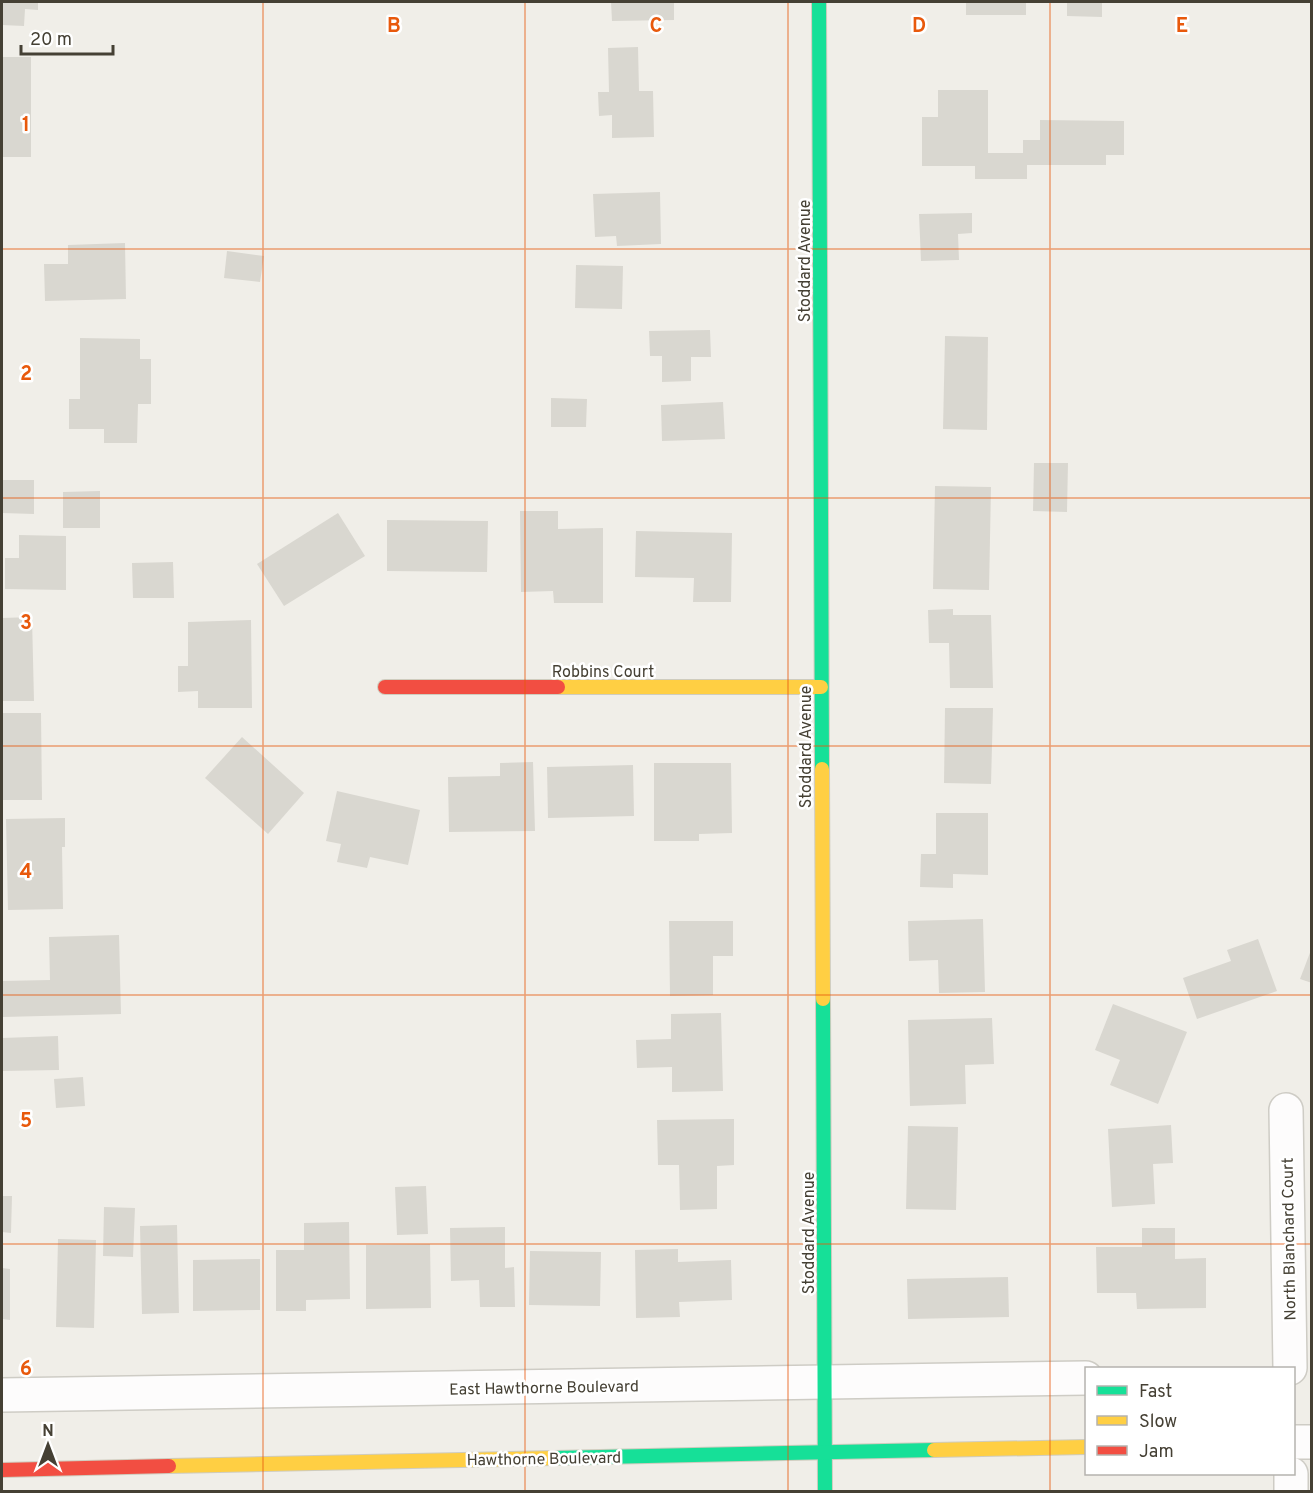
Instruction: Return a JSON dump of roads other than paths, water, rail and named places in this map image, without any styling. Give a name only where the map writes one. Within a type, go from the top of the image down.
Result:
[{"type":"street","name":"Stoddard Avenue","points":[[819,2],[825,1491]]},
{"type":"street","name":"Robbins Court","points":[[385,687],[821,687]]},
{"type":"street","name":"North Blanchard Court","points":[[1286,1110],[1290,1367]]},
{"type":"street","points":[[1295,1374],[1311,1373]]},
{"type":"street","name":"East Hawthorne Boulevard","points":[[2,1395],[1085,1378]]},
{"type":"street","points":[[1295,1442],[1311,1442]]},
{"type":"street","name":"Hawthorne Boulevard","points":[[2,1470],[1085,1447]]},
{"type":"street","points":[[1291,1475],[1291,1491]]}]
